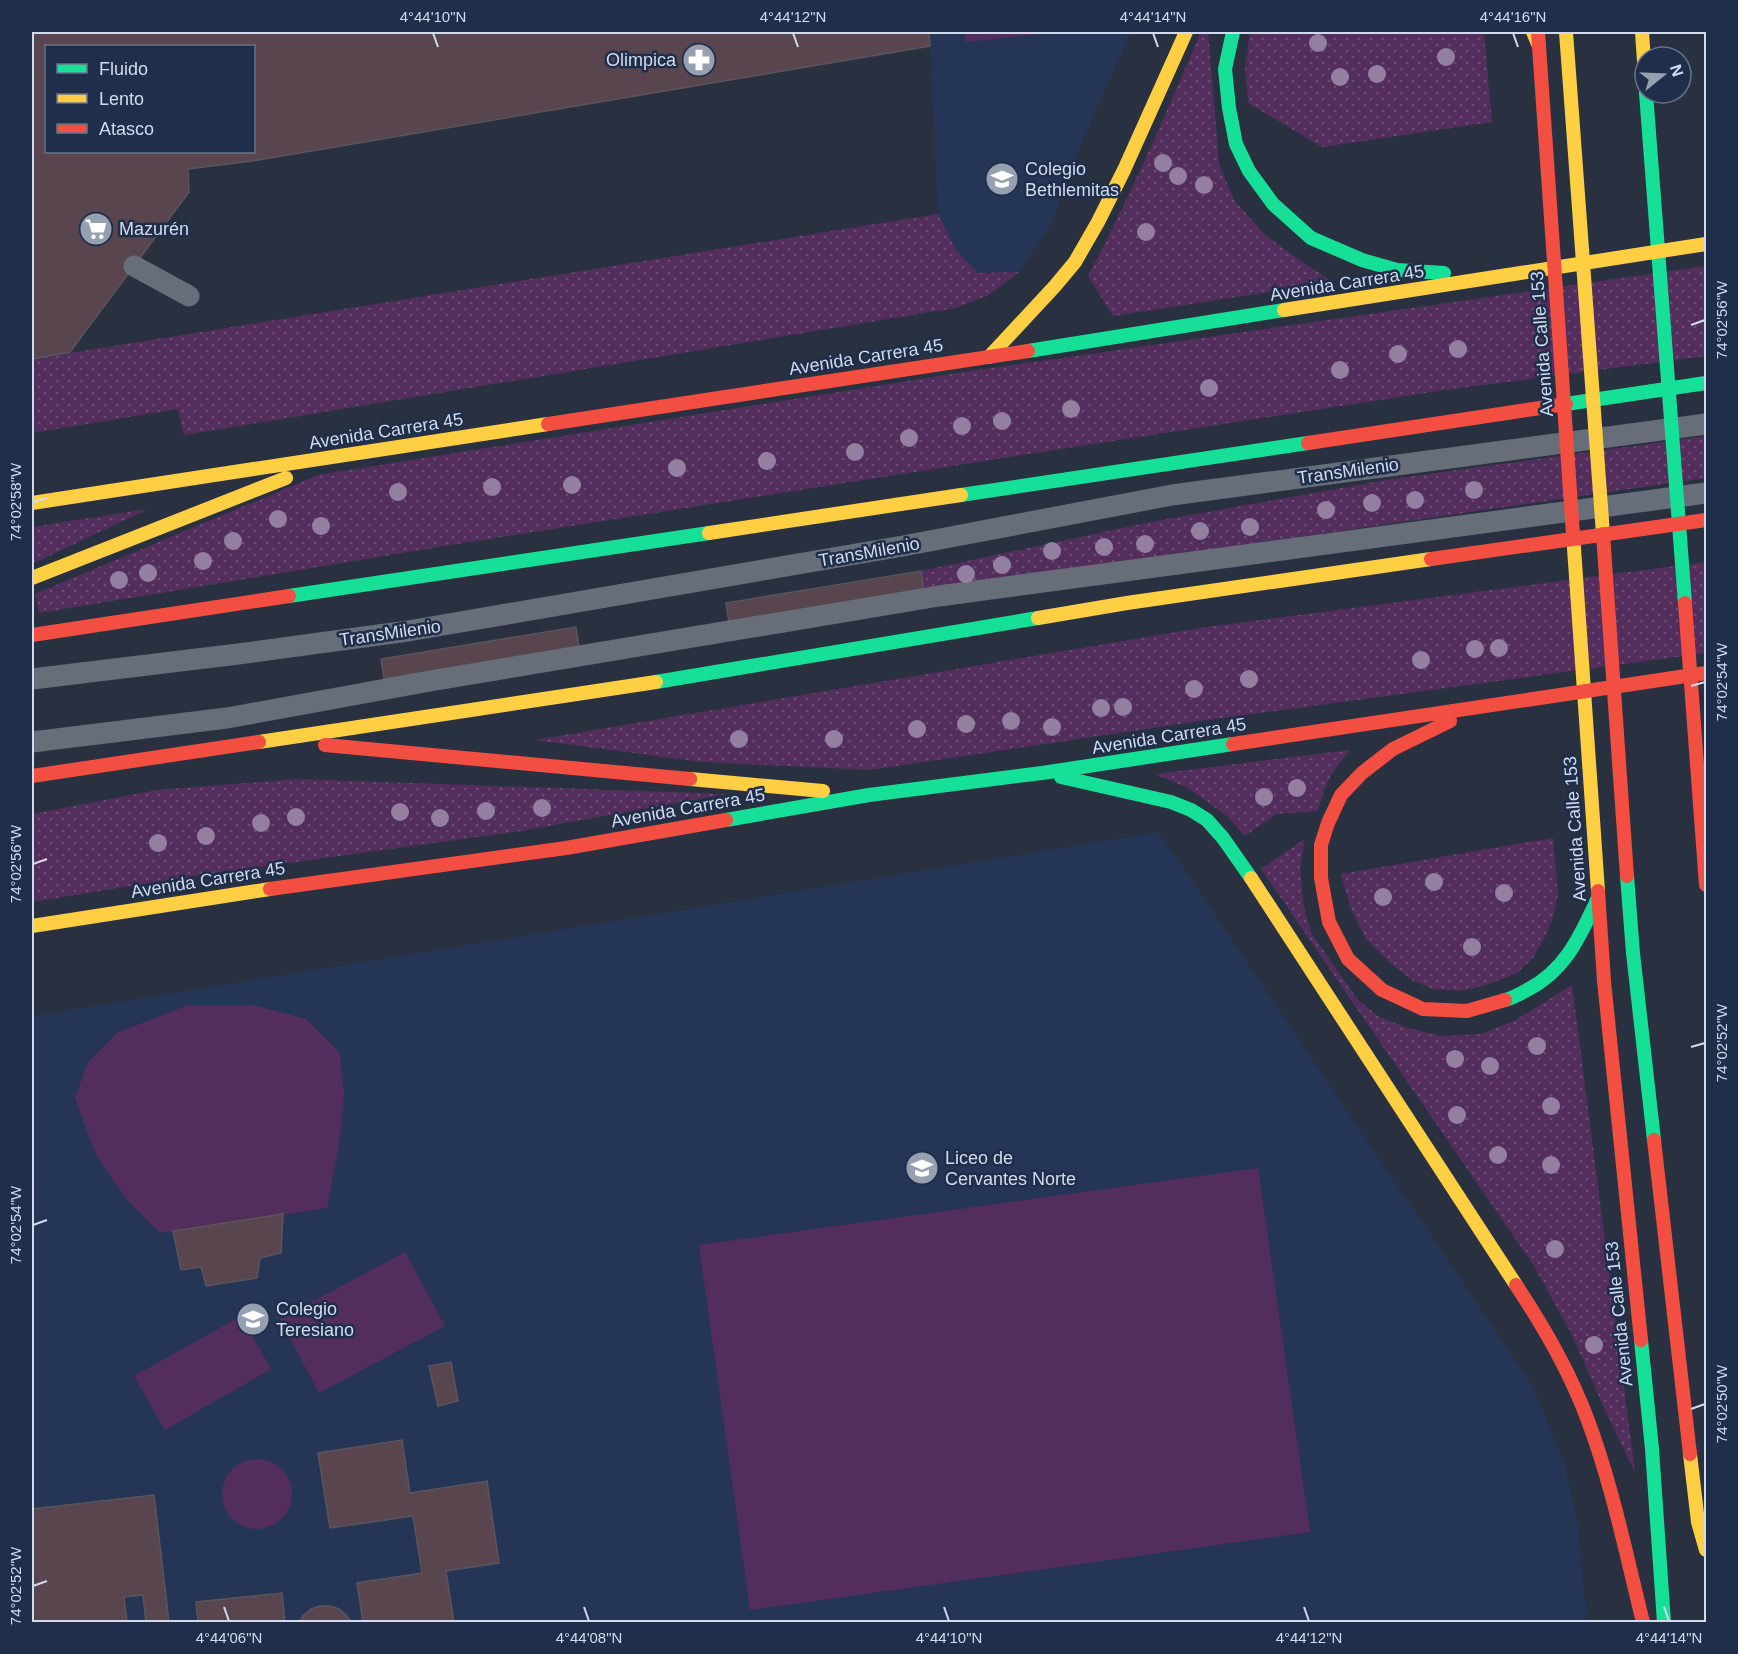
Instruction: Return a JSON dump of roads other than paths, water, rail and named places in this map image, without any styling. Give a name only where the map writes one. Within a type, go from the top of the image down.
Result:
[{"type":"main road","points":[[989,357],[1075,262],[1124,170],[1186,32]]},
{"type":"main road","points":[[1233,32],[1225,69],[1236,144],[1249,171],[1273,204],[1304,231],[1311,237],[1362,260],[1397,270],[1515,275]]},
{"type":"main road","name":"Avenida Calle 153","points":[[1533,32],[1539,39],[1604,981],[1652,1449],[1664,1623]]},
{"type":"main road","points":[[1566,32],[1633,953],[1698,1522],[1707,1551]]},
{"type":"main road","points":[[1647,105],[1707,885]]},
{"type":"main road","name":"Avenida Carrera 45","points":[[32,503],[989,357],[1707,244]]},
{"type":"main road","points":[[32,634],[1707,382]]},
{"type":"main road","points":[[32,578],[344,455]]},
{"type":"main road","points":[[32,776],[682,678],[1127,603],[1707,520]]},
{"type":"main road","name":"Avenida Carrera 45","points":[[32,926],[256,891],[566,848],[869,795],[1042,773],[1707,673]]},
{"type":"main road","points":[[1480,707],[1393,749],[1362,773],[1341,795],[1321,845],[1321,878],[1329,922],[1348,959],[1382,990],[1423,1009],[1467,1011],[1510,999],[1541,983],[1562,963],[1577,942],[1598,898]]},
{"type":"main road","points":[[272,740],[869,795]]},
{"type":"main road","points":[[1042,773],[1172,802],[1191,810],[1207,820],[1238,858],[1546,1331],[1562,1361],[1591,1429],[1604,1468],[1643,1623]]},
{"type":"lane","points":[[134,266],[189,296]]},
{"type":"lane","name":"TransMilenio","points":[[32,679],[408,631],[903,546],[1172,495],[1707,424]]},
{"type":"lane","points":[[32,742],[227,718],[430,681],[939,596],[1707,493]]},
{"type":"place","name":"Olimpica","points":[[699,60]]},
{"type":"place","name":"Colegio Bethlemitas","points":[[1002,179]]},
{"type":"place","name":"Mazurén","points":[[96,229]]},
{"type":"place","name":"Liceo de Cervantes Norte","points":[[922,1168]]},
{"type":"place","name":"Colegio Teresiano","points":[[253,1319]]}]
